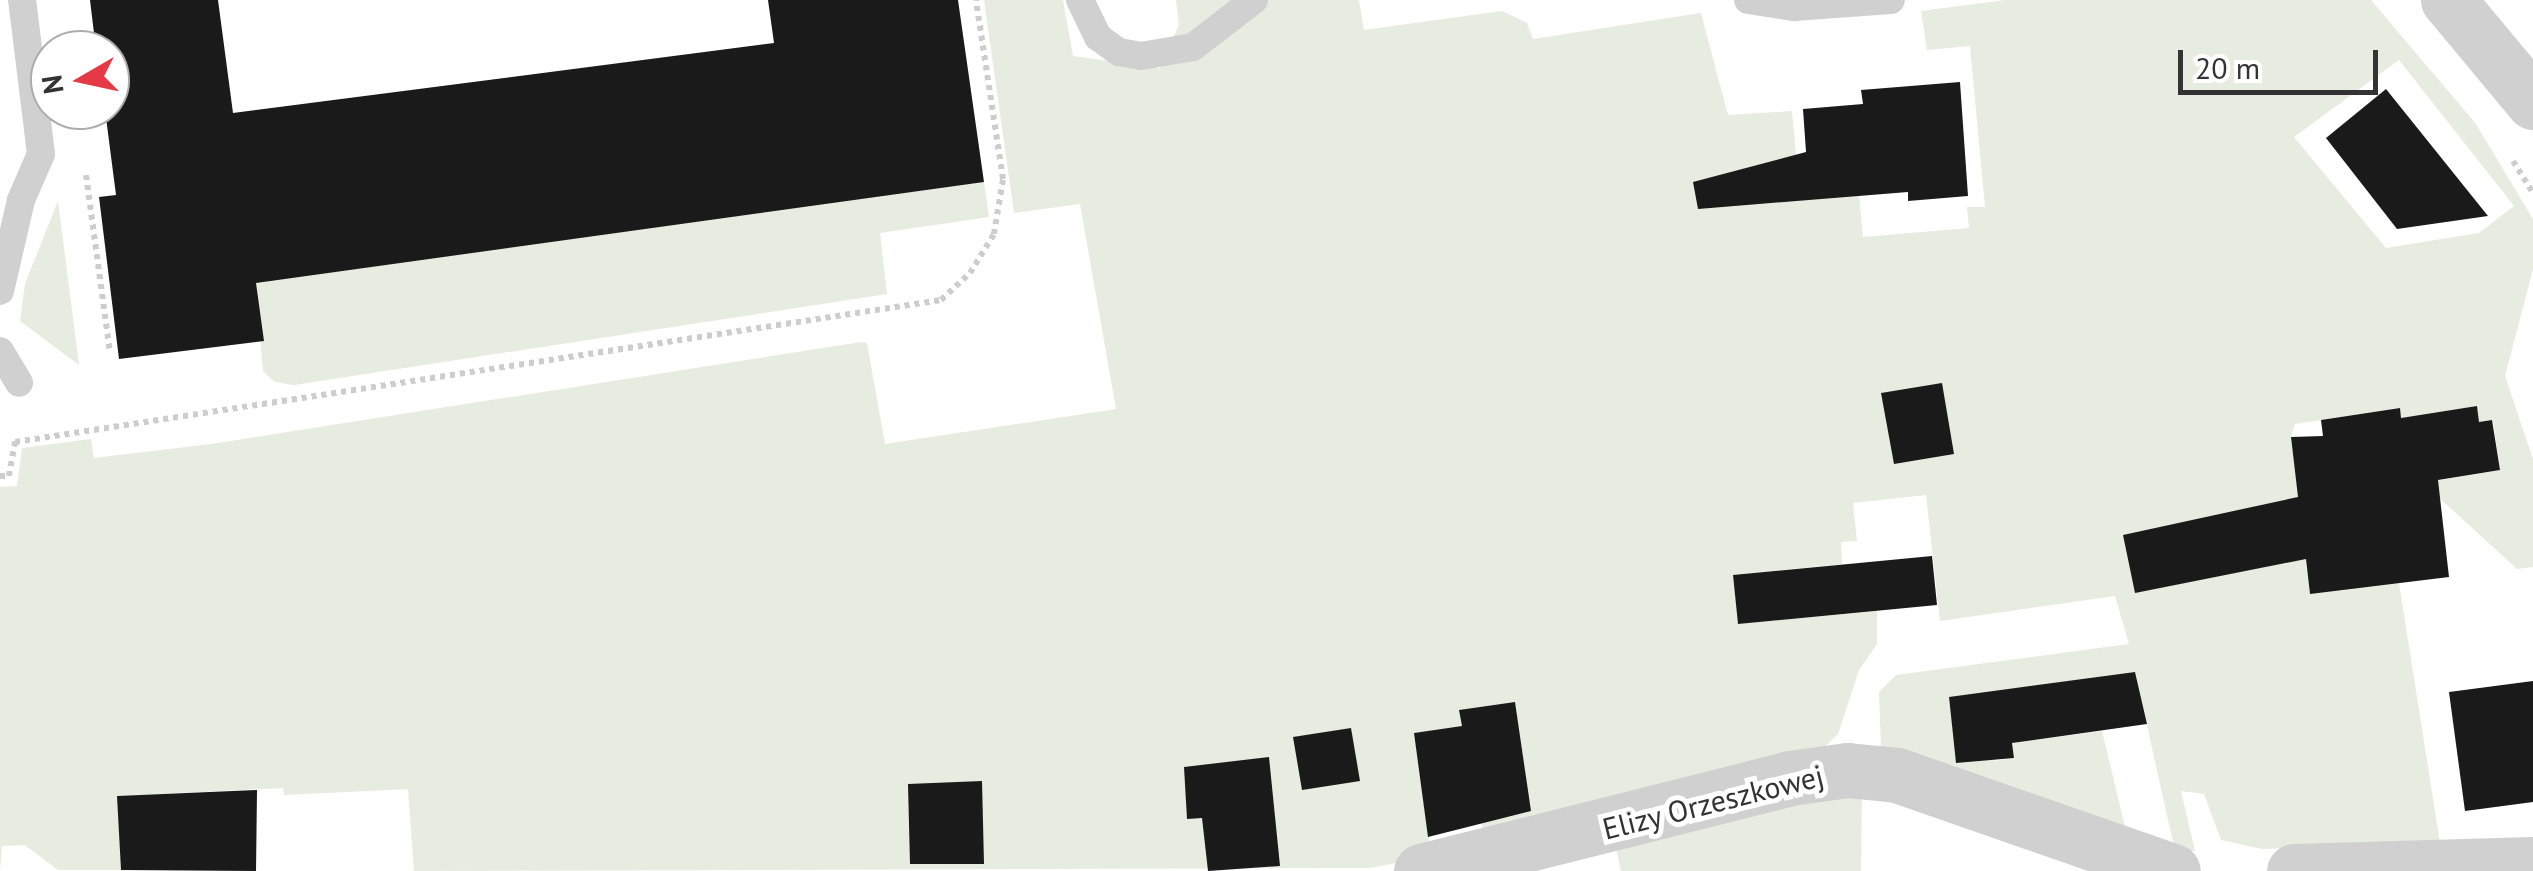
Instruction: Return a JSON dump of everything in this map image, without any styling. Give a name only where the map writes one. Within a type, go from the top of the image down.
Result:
[{"type":"street","points":[[2448,0],[2533,102]]},
{"type":"street","name":"Elizy Orzeszkowej","points":[[1421,871],[1790,778],[1847,770],[1897,776],[2173,871]]},
{"type":"street","points":[[2294,871],[2533,864]]},
{"type":"lane","points":[[0,290],[20,200],[41,154],[22,0]]},
{"type":"lane","points":[[1080,0],[1098,37],[1118,52],[1140,56],[1193,46],[1254,0]]},
{"type":"lane","points":[[1748,0],[1794,7],[1891,0]]},
{"type":"lane","points":[[0,351],[19,383]]},
{"type":"path","points":[[0,476],[9,476],[15,442],[942,300],[970,274],[994,234],[1003,179],[976,0]]},
{"type":"path","points":[[84,166],[110,352]]},
{"type":"shaded area","points":[[984,0],[1063,0],[1073,56],[1160,68],[1179,25],[1176,0],[1359,0],[1364,30],[1502,11],[1527,23],[1533,39],[1701,13],[1728,115],[1792,111],[1800,198],[1859,195],[1863,237],[1969,228],[1967,207],[1985,207],[1970,46],[1927,50],[1921,11],[2005,0],[2371,0],[2476,124],[2533,219],[2533,269],[2505,376],[2533,459],[2533,567],[2517,569],[2423,483],[2500,470],[2493,421],[2479,422],[2477,406],[2401,418],[2399,408],[2295,424],[2291,437],[2310,593],[2399,583],[2440,843],[2262,849],[2221,840],[2204,794],[2181,791],[2195,851],[2175,851],[2135,672],[1949,698],[1955,750],[1992,745],[1995,761],[2014,758],[2012,743],[2102,731],[2127,835],[1881,749],[1879,692],[1896,675],[2129,644],[2115,596],[1940,621],[1926,495],[1853,503],[1857,541],[1841,542],[1842,564],[1733,575],[1738,624],[1877,611],[1877,644],[1859,670],[1838,734],[1816,755],[1492,844],[1370,868],[414,871],[408,789],[284,795],[283,788],[118,796],[121,870],[58,870],[25,845],[2,846],[0,871],[0,487],[17,486],[22,448],[91,439],[94,458],[211,444],[861,342],[867,343],[885,444],[1116,409],[1080,204],[1014,213]],"holes":[[[2399,60],[2514,206],[2479,233],[2386,248],[2294,137]],[[1515,702],[1527,783],[1477,790],[1484,840],[1430,848],[1414,733],[1462,726],[1460,710]]]},
{"type":"shaded area","points":[[984,182],[989,217],[880,233],[887,294],[294,385],[275,382],[263,371],[255,279]]},
{"type":"shaded area","points":[[58,201],[79,365],[20,321],[25,284]]},
{"type":"shaded area","points":[[1862,788],[1861,871],[1621,871],[1615,843]]},
{"type":"building","points":[[90,0],[218,0],[233,113],[774,43],[768,0],[958,0],[984,182],[256,283],[264,341],[119,359],[99,197],[116,195],[108,130],[130,130],[130,30],[94,30]]},
{"type":"building","points":[[1960,82],[1968,196],[1908,201],[1908,192],[1698,209],[1693,182],[1806,152],[1803,109],[1863,104],[1861,90]]},
{"type":"building","points":[[2386,89],[2488,216],[2397,229],[2326,138]]},
{"type":"building","points":[[1942,383],[1954,454],[1894,464],[1881,393]]},
{"type":"building","points":[[2477,406],[2479,422],[2492,420],[2500,470],[2438,480],[2449,577],[2310,594],[2306,559],[2135,593],[2123,535],[2298,497],[2291,437],[2323,436],[2321,420],[2400,408],[2401,418]]},
{"type":"building","points":[[1932,556],[1937,605],[1738,624],[1733,575]]},
{"type":"building","points":[[2135,672],[2147,724],[2012,743],[2014,758],[1956,763],[1949,697]]},
{"type":"building","points":[[2533,681],[2533,802],[2465,811],[2449,692]]},
{"type":"building","points":[[1515,702],[1531,811],[1428,837],[1414,733],[1462,726],[1459,710]]},
{"type":"building","points":[[1351,728],[1360,781],[1302,790],[1293,737]]},
{"type":"building","points":[[1269,757],[1280,866],[1208,871],[1202,818],[1187,819],[1184,767]]},
{"type":"building","points":[[982,781],[984,864],[910,864],[908,784]]},
{"type":"building","points":[[257,790],[256,871],[121,870],[117,796]]}]
